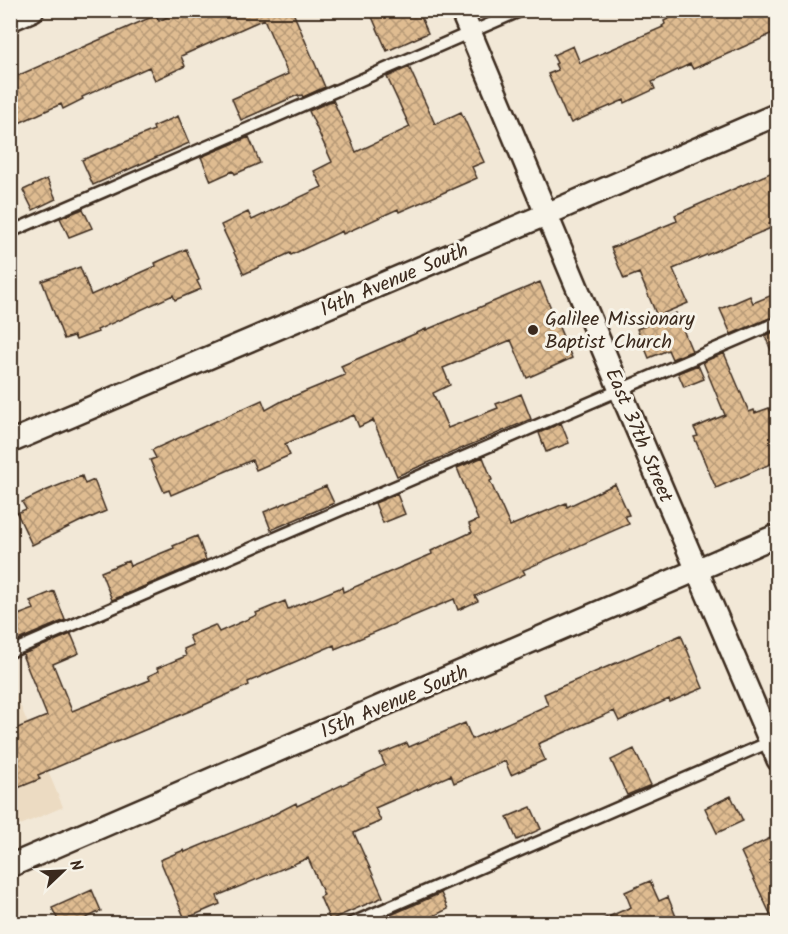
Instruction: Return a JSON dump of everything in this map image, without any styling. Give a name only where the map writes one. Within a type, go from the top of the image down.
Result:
[{"type":"street","points":[[10,20],[33,10]]},
{"type":"street","name":"East 37th Street","points":[[461,10],[620,390],[775,747]]},
{"type":"street","name":"14th Avenue South","points":[[10,442],[777,114]]},
{"type":"street","name":"15th Avenue South","points":[[10,866],[777,535]]},
{"type":"lane","points":[[10,232],[522,10]]},
{"type":"lane","points":[[10,652],[777,322]]},
{"type":"lane","points":[[350,924],[775,747]]},
{"type":"shaded area","points":[[10,681],[63,807],[11,829],[10,829]]},
{"type":"building","points":[[182,10],[292,10],[325,87],[303,97],[298,95],[241,120],[232,99],[288,74],[264,19],[181,56],[185,66],[155,80],[149,67],[82,97],[83,99],[63,109],[61,104],[10,127],[10,79],[156,15],[159,21]]},
{"type":"building","points":[[369,10],[418,10],[428,33],[387,51]]},
{"type":"building","points":[[686,10],[777,10],[777,31],[693,69],[690,64],[652,82],[655,89],[571,123],[548,74],[558,70],[553,55],[573,46],[580,63],[663,27],[664,21]]},
{"type":"building","points":[[409,67],[435,124],[461,112],[484,162],[472,167],[477,178],[399,212],[398,209],[343,234],[342,231],[244,274],[221,225],[248,212],[252,220],[322,187],[314,171],[332,162],[309,111],[333,100],[356,152],[410,127],[387,77]]},
{"type":"building","points":[[178,116],[189,143],[93,185],[82,160],[154,130],[153,127]]},
{"type":"building","points":[[249,137],[260,163],[235,174],[233,171],[211,181],[201,157]]},
{"type":"building","points":[[777,170],[777,220],[769,224],[771,228],[673,269],[688,303],[657,316],[639,273],[624,279],[611,248],[677,221],[675,215]]},
{"type":"building","points":[[47,179],[56,199],[33,210],[23,190]]},
{"type":"building","points":[[83,209],[92,228],[69,237],[60,218]]},
{"type":"building","points":[[186,249],[201,289],[175,300],[173,295],[97,330],[98,332],[76,340],[74,336],[64,339],[42,281],[80,267],[91,295],[156,266],[155,263]]},
{"type":"building","points":[[540,282],[572,358],[527,378],[511,340],[443,368],[450,385],[433,393],[448,428],[498,408],[496,404],[521,394],[531,419],[397,476],[373,420],[359,427],[354,415],[285,444],[290,455],[256,470],[252,460],[171,495],[169,490],[164,492],[150,460],[156,458],[152,450],[262,400],[266,410],[345,375],[341,366]]},
{"type":"building","points":[[777,293],[777,315],[731,334],[720,309],[750,296],[753,303]]},
{"type":"building","points":[[676,313],[692,351],[672,359],[668,350],[649,358],[637,329]]},
{"type":"building","points":[[777,330],[777,364],[765,336]]},
{"type":"building","points":[[724,353],[749,412],[754,410],[755,413],[769,408],[777,428],[777,461],[716,488],[694,437],[698,436],[694,428],[725,415],[703,362]]},
{"type":"building","points":[[698,365],[704,379],[684,387],[678,373]]},
{"type":"building","points":[[561,423],[569,443],[546,452],[539,433]]},
{"type":"building","points":[[483,457],[492,480],[490,481],[510,526],[566,503],[567,507],[615,484],[629,515],[625,516],[629,524],[523,570],[525,574],[475,596],[478,601],[458,610],[454,599],[335,649],[334,645],[248,682],[249,685],[204,705],[38,775],[40,779],[15,789],[10,778],[10,731],[47,716],[23,654],[71,634],[79,653],[53,664],[72,711],[150,680],[148,676],[159,671],[157,668],[186,656],[184,649],[193,645],[189,636],[215,625],[219,632],[285,601],[288,609],[342,587],[343,592],[432,554],[431,551],[472,532],[469,524],[478,520],[457,468]]},
{"type":"building","points":[[82,476],[85,484],[94,480],[106,511],[32,545],[17,513],[26,509],[22,502]]},
{"type":"building","points":[[326,486],[334,503],[271,530],[264,512]]},
{"type":"building","points":[[397,494],[405,514],[383,523],[375,503]]},
{"type":"building","points":[[197,536],[206,560],[112,600],[101,572],[128,561],[130,566]]},
{"type":"building","points":[[54,591],[65,620],[18,640],[10,618],[34,609],[30,601]]},
{"type":"building","points":[[681,635],[703,688],[670,702],[669,699],[619,721],[614,711],[538,744],[545,760],[511,775],[505,761],[454,783],[451,775],[375,808],[381,821],[354,833],[383,897],[330,920],[320,897],[324,895],[308,858],[217,896],[220,904],[185,919],[160,860],[269,817],[296,803],[297,806],[385,765],[380,754],[407,743],[409,747],[465,723],[472,739],[548,705],[544,694]]},
{"type":"building","points":[[634,749],[651,785],[627,795],[611,760]]},
{"type":"building","points":[[731,796],[743,821],[717,833],[705,808]]},
{"type":"building","points":[[531,807],[541,829],[517,840],[507,817]]},
{"type":"building","points":[[777,835],[777,924],[775,924],[741,852]]},
{"type":"building","points":[[650,881],[659,901],[668,897],[679,924],[592,924],[631,907],[625,892]]},
{"type":"building","points":[[92,890],[101,911],[74,924],[60,924],[52,908]]},
{"type":"building","points":[[441,893],[448,909],[417,924],[370,924]]},
{"type":"place","name":"Galilee Missionary Baptist Church","points":[[533,330]]}]
